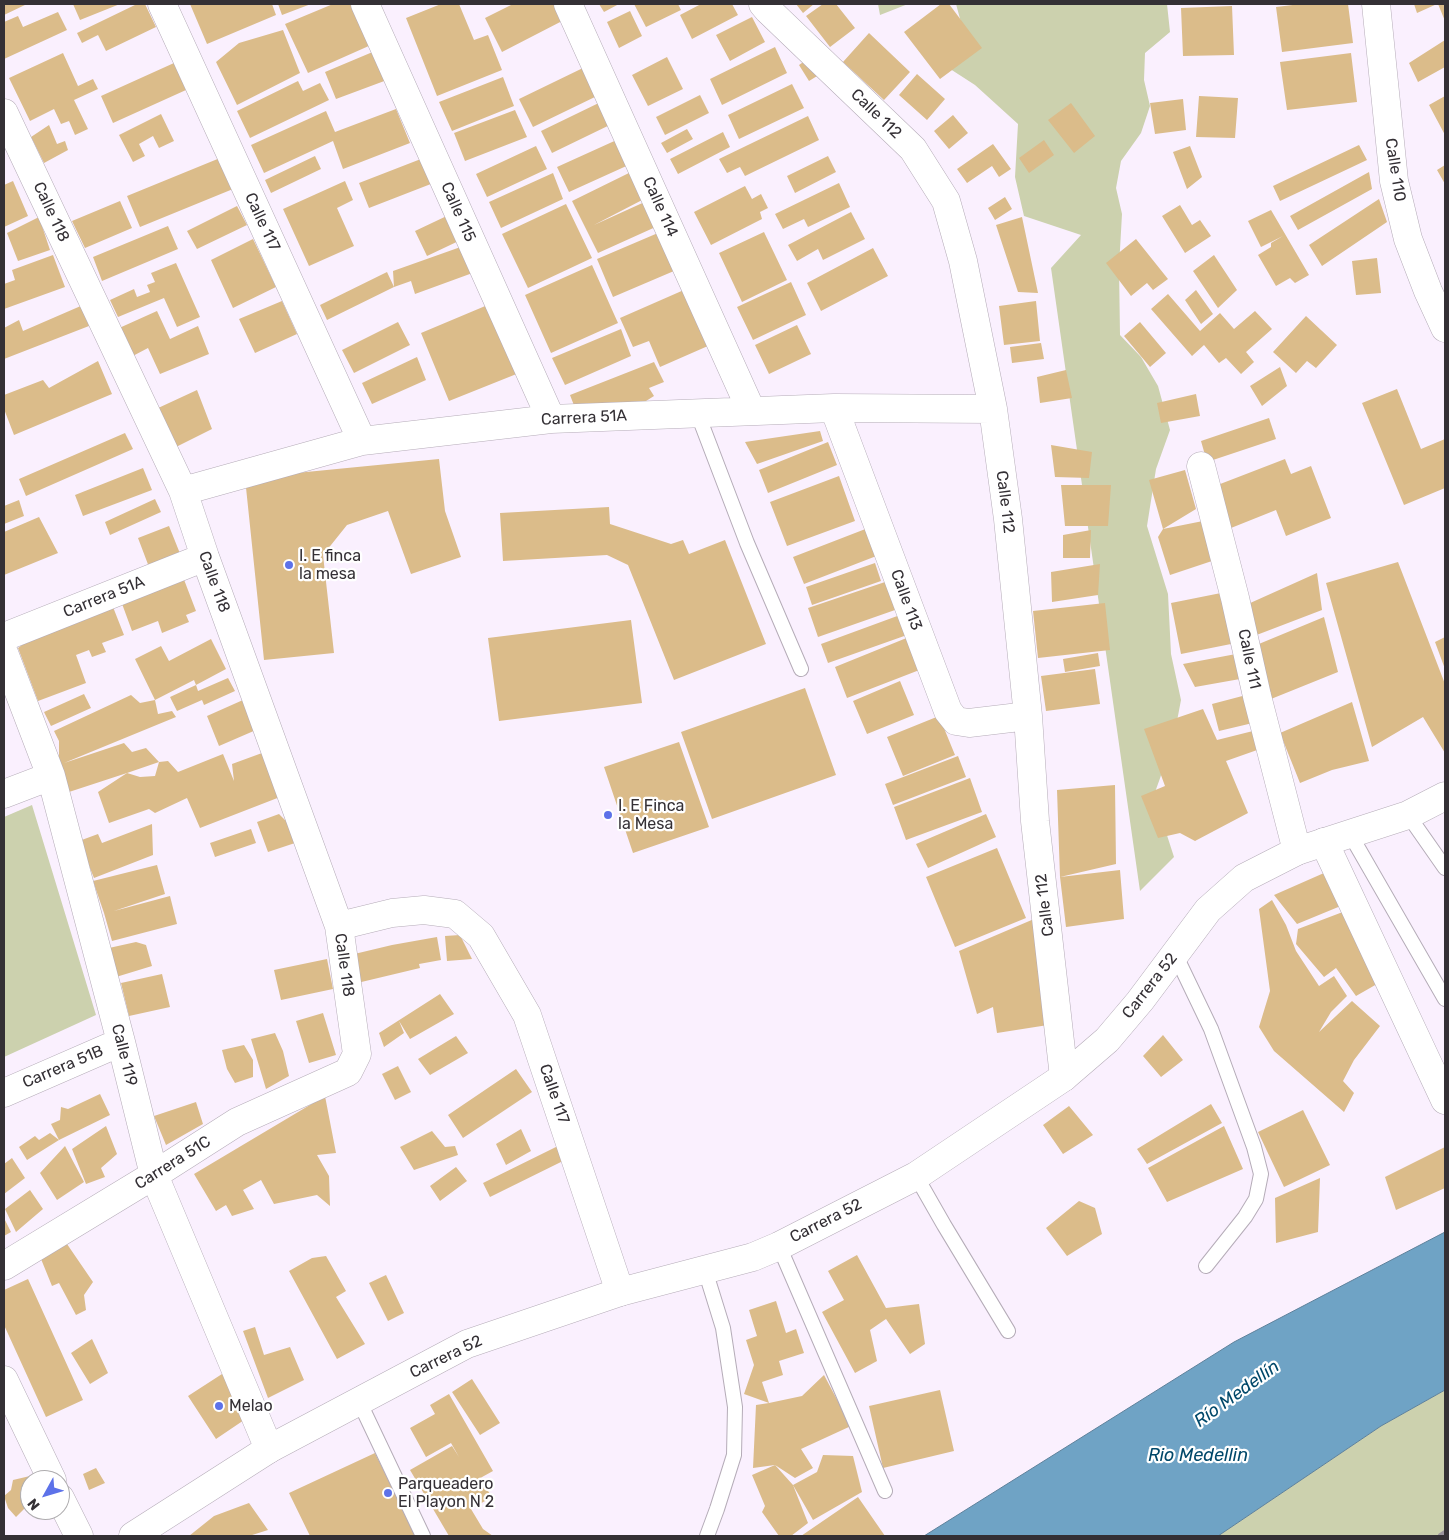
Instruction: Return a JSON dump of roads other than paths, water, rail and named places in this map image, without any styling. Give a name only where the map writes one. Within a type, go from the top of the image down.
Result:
[{"type":"street","name":"Calle 117","points":[[162,4],[362,441]]},
{"type":"street","name":"Calle 115","points":[[365,4],[551,419]]},
{"type":"street","name":"Calle 114","points":[[568,4],[751,410]]},
{"type":"street","name":"Calle 112","points":[[763,4],[913,150],[946,201],[963,261],[993,409],[1008,519],[1028,716],[1035,821],[1064,1077]]},
{"type":"street","name":"Calle 110","points":[[1376,4],[1394,181],[1408,239],[1445,328]]},
{"type":"street","name":"Calle 118","points":[[4,113],[183,491],[205,557],[339,926],[357,1054],[348,1072]]},
{"type":"street","name":"Carrera 51A","points":[[183,491],[362,441],[551,419],[834,408],[993,409]]},
{"type":"street","name":"Calle 113","points":[[834,408],[948,711],[956,721],[969,723],[1028,716]]},
{"type":"street","name":"Calle 111","points":[[1201,466],[1236,598],[1257,696],[1297,851]]},
{"type":"street","name":"Carrera 51A","points":[[4,637],[205,557]]},
{"type":"street","name":"Calle 119","points":[[4,653],[50,776],[121,1042],[154,1175],[269,1449]]},
{"type":"street","points":[[4,794],[50,776]]},
{"type":"street","name":"Carrera 52","points":[[133,1536],[269,1449],[466,1344],[620,1292],[753,1257],[779,1246],[916,1176],[1064,1077],[1107,1040],[1140,1001],[1208,910],[1244,878],[1297,851],[1408,815],[1445,796]]},
{"type":"street","points":[[1324,842],[1445,1100]]},
{"type":"street","name":"Calle 117","points":[[339,926],[392,913],[424,910],[455,914],[481,936],[527,1016],[620,1292]]},
{"type":"street","name":"Carrera 51B","points":[[4,1093],[121,1042]]},
{"type":"street","name":"Carrera 51C","points":[[4,1266],[154,1175],[236,1122],[348,1072]]},
{"type":"street","points":[[4,1384],[47,1470]]},
{"type":"street","points":[[70,1518],[79,1536]]},
{"type":"lane","points":[[697,412],[747,543],[801,669]]},
{"type":"lane","points":[[1408,815],[1445,868]]},
{"type":"lane","points":[[1350,834],[1445,999]]},
{"type":"lane","points":[[1175,954],[1211,1029],[1254,1147],[1261,1174],[1256,1199],[1245,1217],[1206,1266]]},
{"type":"lane","points":[[916,1176],[1008,1331]]},
{"type":"lane","points":[[779,1246],[885,1491]]},
{"type":"lane","points":[[705,1270],[723,1328],[735,1407],[734,1455],[717,1509],[706,1536]]},
{"type":"lane","points":[[359,1401],[423,1536]]},
{"type":"water","name":"Rio Medellin","points":[[1445,1232],[1445,1390],[1381,1426],[1218,1536],[924,1536],[1234,1342]]},
{"type":"railway","points":[[1439,1536],[1445,1532]]},
{"type":"place","name":"I. E finca la mesa","points":[[289,565]]},
{"type":"place","name":"I. E Finca la Mesa","points":[[608,815]]},
{"type":"place","name":"Melao","points":[[219,1406]]},
{"type":"place","name":"Parqueadero El Playon N 2","points":[[388,1493]]},
{"type":"water label","name":"Río Medellín","points":[[1237,1394]]}]
